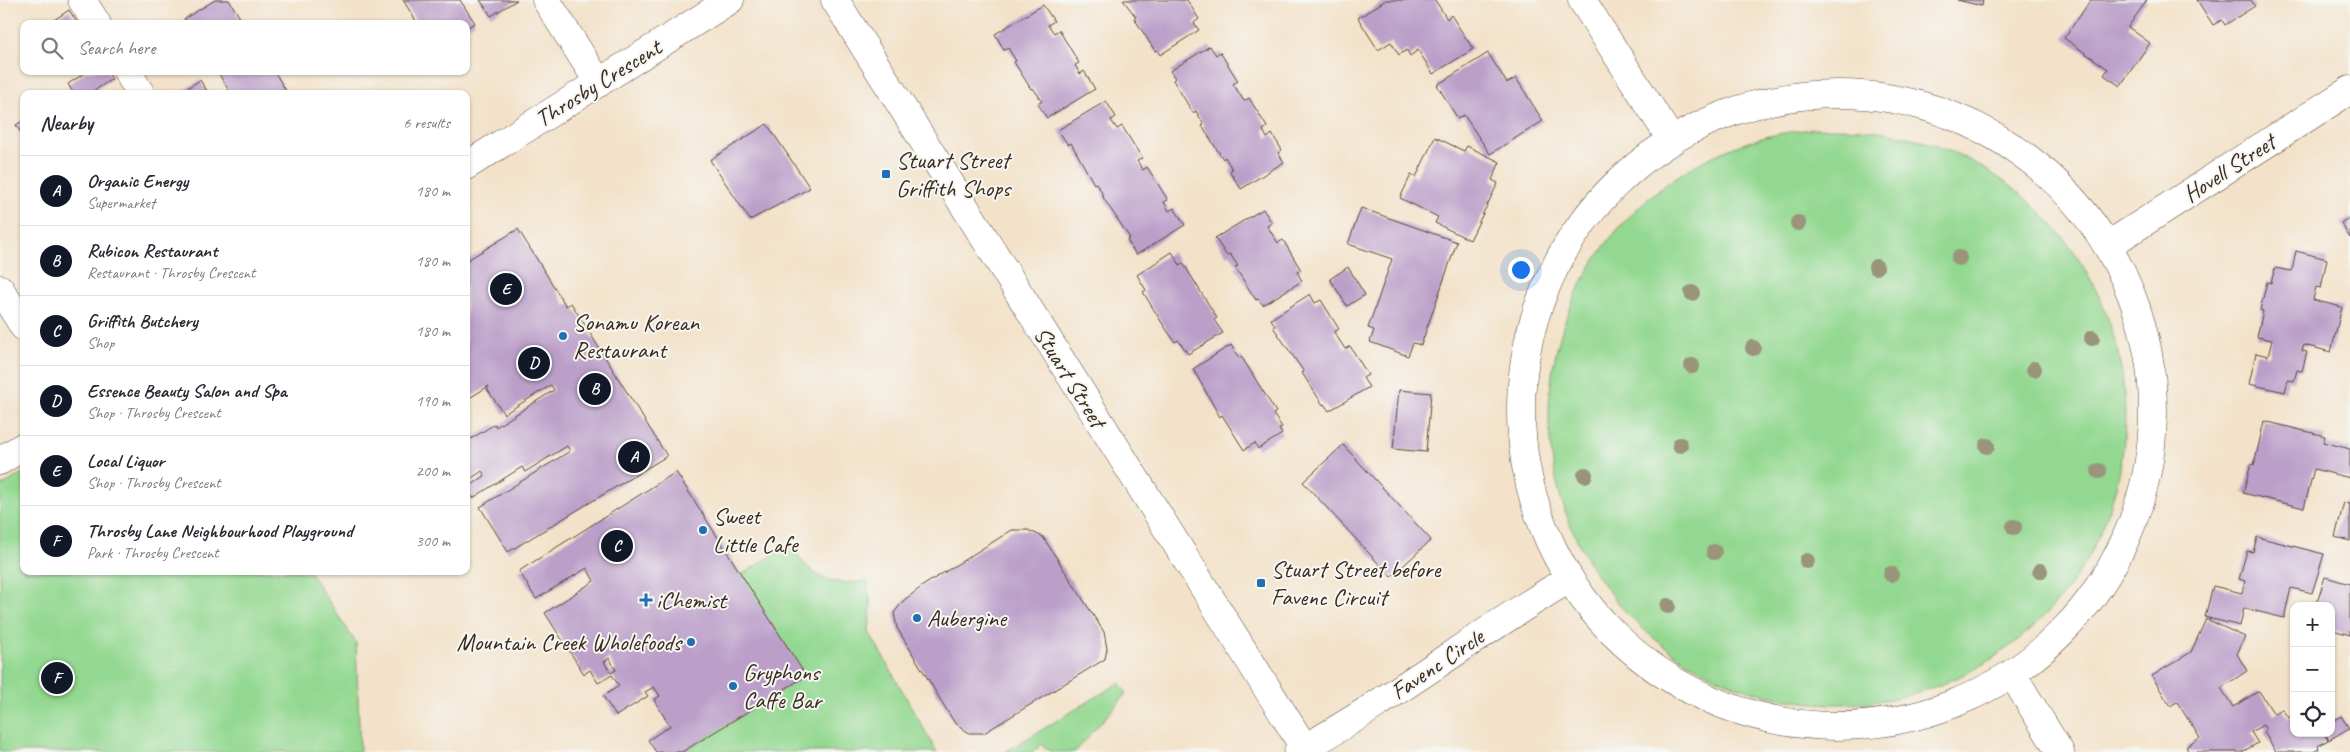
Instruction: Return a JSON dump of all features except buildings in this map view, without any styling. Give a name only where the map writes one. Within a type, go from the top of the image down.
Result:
[{"type":"street","points":[[82,0],[94,20]]},
{"type":"street","points":[[546,0],[599,83]]},
{"type":"street","name":"Throsby Crescent","points":[[470,164],[730,0]]},
{"type":"street","name":"Stuart Street","points":[[835,0],[1303,751]]},
{"type":"street","points":[[1582,0],[1672,141]]},
{"type":"street","points":[[129,75],[139,90]]},
{"type":"street","name":"Hovell Street","points":[[2107,246],[2350,90]]},
{"type":"street","points":[[1829,95],[1884,98],[1946,115],[1988,133],[2034,163],[2074,201],[2107,246],[2134,299],[2150,356],[2154,416],[2148,475],[2130,532],[2102,584],[2065,631],[2012,674],[1956,703],[1895,721],[1833,726],[1770,719],[1710,700],[1655,669],[1607,628],[1569,579],[1551,548],[1538,514],[1524,462],[1520,409],[1525,356],[1538,304],[1561,256],[1591,211],[1628,172],[1672,141],[1721,117],[1774,101],[1829,95]]},
{"type":"street","points":[[0,289],[20,321]]},
{"type":"street","points":[[0,461],[20,448]]},
{"type":"street","name":"Favenc Circle","points":[[1303,751],[1371,709],[1508,616],[1569,579]]},
{"type":"street","points":[[2012,674],[2060,752]]},
{"type":"green space","points":[[1837,128],[1893,134],[1947,150],[1973,162],[1997,177],[2040,213],[2076,256],[2091,280],[2103,306],[2119,360],[2125,416],[2119,472],[2103,526],[2091,552],[2076,576],[2040,619],[1997,655],[1973,670],[1947,682],[1893,698],[1837,704],[1781,698],[1727,682],[1701,670],[1677,655],[1634,619],[1598,576],[1583,552],[1571,526],[1555,472],[1549,416],[1555,360],[1571,306],[1583,280],[1598,256],[1634,213],[1677,177],[1701,162],[1727,150],[1781,134]]},
{"type":"green space","points":[[20,474],[20,575],[312,575],[356,643],[360,752],[0,752],[0,487]]},
{"type":"green space","points":[[791,544],[805,565],[822,577],[831,581],[841,582],[867,581],[871,606],[869,632],[937,752],[682,752],[805,676],[741,575]]},
{"type":"green space","points":[[1119,683],[1127,693],[1075,752],[1051,752],[1041,744],[1034,752],[1005,752]]},
{"type":"place","name":"Stuart Street Griffith Shops","points":[[886,174]]},
{"type":"place","name":"Local Liquor","points":[[506,289]]},
{"type":"place","name":"Sonamu Korean Restaurant","points":[[563,336]]},
{"type":"place","name":"Essence Beauty Salon and Spa","points":[[534,363]]},
{"type":"place","name":"Rubicon Restaurant","points":[[595,389]]},
{"type":"place","name":"Organic Energy","points":[[634,457]]},
{"type":"place","name":"Sweet Little Cafe","points":[[703,530]]},
{"type":"place","name":"Griffith Butchery","points":[[617,546]]},
{"type":"place","name":"Stuart Street before Favenc Circuit","points":[[1261,583]]},
{"type":"place","name":"iChemist","points":[[646,600]]},
{"type":"place","name":"Aubergine","points":[[917,618]]},
{"type":"place","name":"Mountain Creek Wholefoods","points":[[691,642]]},
{"type":"place","name":"Throsby Lane Neighbourhood Playground","points":[[57,678]]},
{"type":"place","name":"Gryphons Caffe Bar","points":[[733,686]]}]
